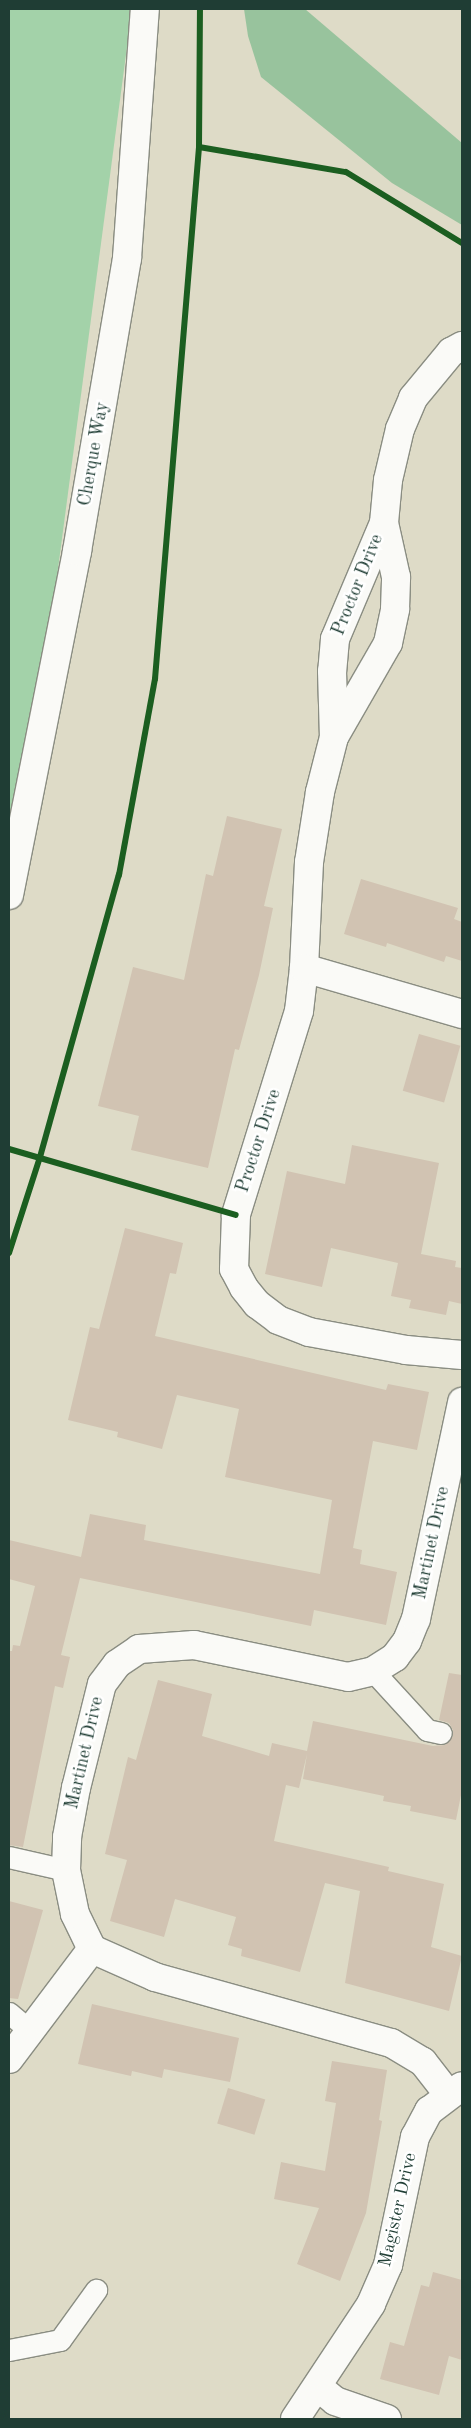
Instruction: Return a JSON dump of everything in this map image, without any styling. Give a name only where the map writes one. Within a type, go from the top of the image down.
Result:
[{"type":"street","name":"Cherque Way","points":[[9,895],[77,551],[127,258],[145,9]]},
{"type":"street","name":"Proctor Drive","points":[[334,737],[332,671],[335,639],[384,523],[388,480],[400,429],[413,398],[451,352],[462,346]]},
{"type":"street","name":"Proctor Drive","points":[[384,523],[396,577],[395,609],[388,643],[334,737],[320,792],[309,862],[304,968],[299,1011],[236,1215],[234,1269],[244,1288],[257,1304],[278,1320],[309,1332],[406,1350],[462,1355]]},
{"type":"street","points":[[304,968],[462,1014]]},
{"type":"street","name":"Martinet Drive","points":[[92,1949],[75,1914],[66,1870],[67,1837],[76,1788],[102,1684],[116,1664],[139,1649],[194,1645],[322,1674],[348,1677],[373,1672],[394,1658],[407,1641],[416,1619],[462,1402]]},
{"type":"street","points":[[9,2059],[19,2022],[92,1949],[155,1977],[391,2043],[423,2062],[455,2090]]},
{"type":"street","name":"Magister Drive","points":[[294,2419],[318,2387],[371,2304],[388,2265],[415,2137],[430,2110],[455,2090]]},
{"type":"street","points":[[318,2387],[335,2401],[387,2419]]},
{"type":"lane","points":[[373,1672],[427,1730],[441,1733]]},
{"type":"lane","points":[[9,1857],[66,1870]]},
{"type":"lane","points":[[9,2350],[60,2340],[96,2290]]},
{"type":"green space","points":[[9,9],[132,9],[22,841],[9,886]]},
{"type":"green space","points":[[244,9],[305,9],[462,143],[462,225],[392,183],[261,77],[248,36]]},
{"type":"building","points":[[227,816],[282,829],[264,906],[273,908],[259,975],[239,1050],[235,1049],[208,1168],[131,1150],[139,1116],[98,1106],[133,967],[184,980],[206,874],[213,876]]},
{"type":"building","points":[[361,879],[458,908],[454,919],[462,922],[462,961],[446,956],[444,962],[387,943],[386,947],[344,934]]},
{"type":"building","points":[[419,1034],[460,1046],[444,1103],[403,1091]]},
{"type":"building","points":[[352,1145],[439,1163],[421,1254],[456,1261],[455,1267],[462,1268],[462,1304],[449,1301],[446,1315],[409,1308],[411,1300],[391,1296],[398,1263],[331,1248],[322,1287],[265,1274],[287,1171],[345,1184]]},
{"type":"building","points":[[125,1228],[183,1243],[176,1274],[170,1273],[155,1336],[386,1390],[388,1384],[429,1392],[417,1450],[373,1441],[353,1548],[362,1550],[360,1564],[397,1572],[386,1625],[314,1610],[311,1626],[80,1578],[61,1655],[70,1657],[63,1688],[55,1686],[23,1847],[9,1845],[9,1651],[12,1651],[13,1645],[20,1646],[35,1586],[9,1579],[9,1540],[81,1557],[90,1514],[146,1525],[144,1540],[320,1574],[332,1500],[225,1477],[239,1409],[177,1395],[162,1449],[117,1437],[118,1432],[68,1420],[90,1327],[99,1329]]},
{"type":"building","points":[[449,1673],[462,1675],[462,1790],[456,1820],[410,1811],[411,1806],[383,1801],[384,1796],[303,1779],[307,1754],[299,1788],[286,1785],[274,1841],[389,1867],[388,1871],[444,1884],[431,1947],[462,1956],[449,2011],[345,1983],[360,1891],[325,1883],[300,1972],[241,1956],[242,1949],[228,1945],[236,1917],[175,1899],[164,1937],[110,1921],[127,1860],[105,1854],[128,1757],[136,1760],[158,1680],[212,1694],[202,1736],[269,1756],[272,1743],[307,1751],[313,1721],[433,1746],[445,1745],[453,1736],[453,1730],[449,1723],[439,1720]]},
{"type":"building","points":[[9,1901],[43,1910],[18,1999],[9,1998]]},
{"type":"building","points":[[92,2004],[239,2038],[230,2082],[164,2069],[162,2078],[132,2071],[131,2076],[78,2064]]},
{"type":"building","points":[[332,2061],[387,2070],[379,2120],[382,2121],[366,2213],[340,2281],[297,2264],[319,2208],[274,2199],[281,2162],[325,2171],[336,2103],[325,2101]]},
{"type":"building","points":[[228,2088],[265,2099],[254,2135],[217,2123]]},
{"type":"building","points":[[433,2272],[462,2280],[462,2360],[449,2356],[439,2395],[380,2379],[390,2342],[404,2346],[421,2285],[429,2287]]},
{"type":"cycle path","points":[[9,1253],[40,1157],[119,875],[155,679],[199,147],[200,9]]},
{"type":"cycle path","points":[[199,147],[346,172],[462,243]]},
{"type":"cycle path","points":[[9,1149],[236,1215]]}]
